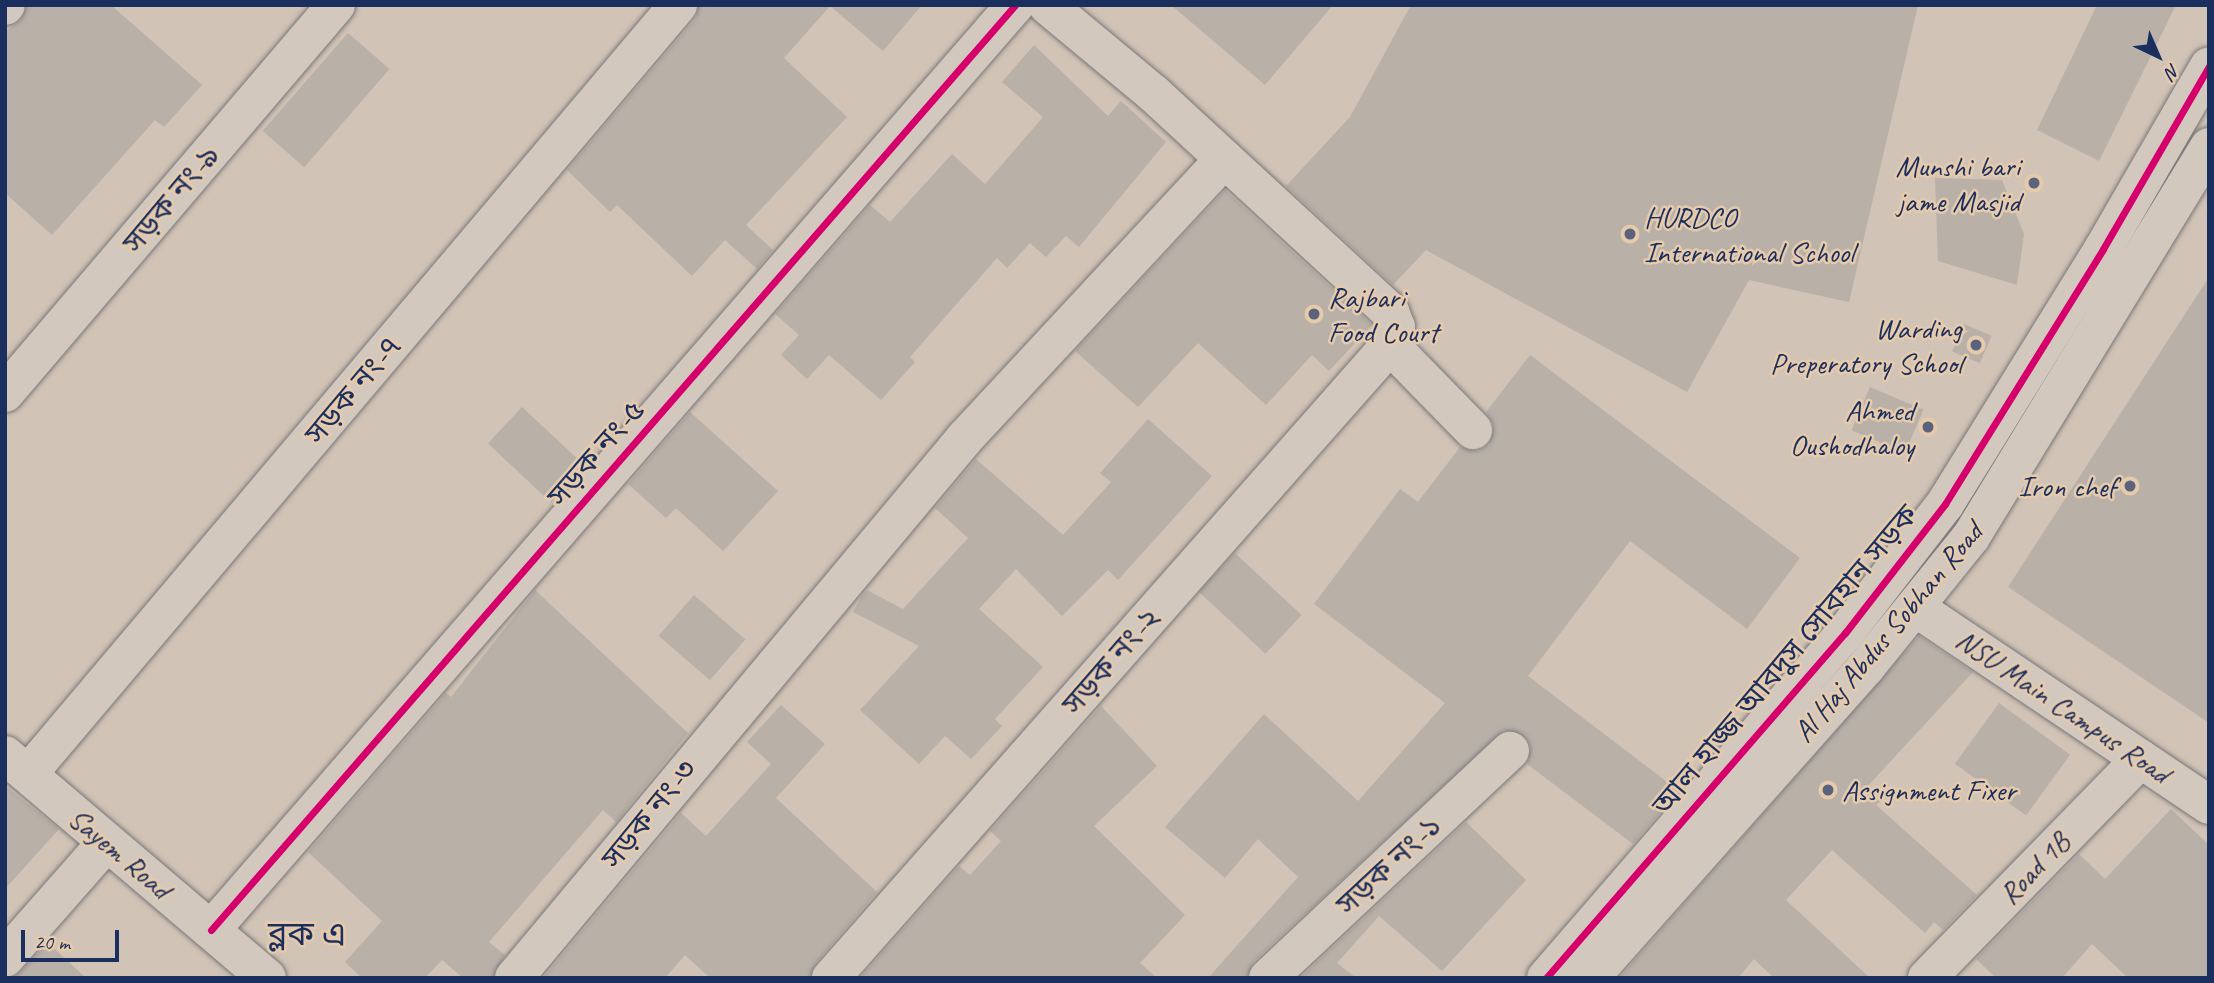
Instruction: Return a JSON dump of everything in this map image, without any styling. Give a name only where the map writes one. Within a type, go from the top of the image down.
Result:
[{"type":"street","name":"সড়ক নং-৯","points":[[5,393],[336,5]]},
{"type":"street","name":"সড়ক নং-৭","points":[[16,765],[678,5]]},
{"type":"street","name":"সড়ক নং-৫","points":[[211,930],[1015,5]]},
{"type":"street","points":[[1046,5],[1224,159],[1390,312],[1396,327],[1391,345],[1473,430]]},
{"type":"street","name":"আল হাজ্জ আবদুস সোবহান সড়ক","points":[[1546,978],[1845,633],[1945,504],[2082,284],[2209,66]]},
{"type":"street","name":"Al Haj Abdus Sobhan Road","points":[[1590,978],[1916,608],[2023,459],[2209,147]]},
{"type":"street","name":"সড়ক নং-৩","points":[[514,978],[784,649],[965,438],[1224,159]]},
{"type":"street","name":"সড়ক নং-২","points":[[831,978],[1391,345]]},
{"type":"street","name":"NSU Main Campus Road","points":[[1916,608],[2209,805]]},
{"type":"street","name":"সড়ক নং-১","points":[[1268,978],[1510,751]]},
{"type":"street","name":"Road 1B","points":[[1927,978],[2141,759]]},
{"type":"street","name":"Sayem Road","points":[[16,765],[267,978]]},
{"type":"street","points":[[5,958],[107,842]]},
{"type":"building","points":[[27,5],[111,5],[202,85],[164,127],[155,120],[52,235],[5,193],[5,32],[21,20]]},
{"type":"building","points":[[699,5],[922,5],[883,51],[830,6],[784,58],[847,117],[746,225],[773,250],[757,269],[725,240],[692,276],[617,205],[610,212],[567,170],[695,19]]},
{"type":"building","points":[[1171,5],[1333,5],[1265,85]]},
{"type":"building","name":"HURDCO International School","points":[[1411,5],[1918,5],[1849,302],[1749,280],[1687,392],[1426,250],[1393,285],[1286,186],[1350,117]]},
{"type":"building","points":[[2097,5],[2176,5],[2099,161],[2037,130]]},
{"type":"building","points":[[348,33],[390,69],[304,167],[263,131]]},
{"type":"building","points":[[1034,45],[1108,116],[1121,101],[1166,142],[1079,247],[1066,236],[1046,257],[1030,243],[1007,268],[997,258],[910,357],[915,362],[881,400],[829,355],[807,379],[781,355],[799,335],[775,314],[870,205],[890,222],[952,154],[985,184],[1043,117],[1002,82]]},
{"type":"building","points":[[1935,178],[2002,180],[2024,234],[2017,285],[1938,261]]},
{"type":"building","points":[[1225,190],[1372,325],[1329,371],[1312,355],[1266,405],[1198,343],[1138,407],[1075,351]]},
{"type":"building","points":[[2209,277],[2209,723],[2008,587]]},
{"type":"building","points":[[1964,324],[1992,336],[1980,363],[1952,352]]},
{"type":"building","points":[[1530,355],[1800,558],[1747,629],[1630,541],[1528,676],[1679,791],[1633,844],[1527,764],[1531,747],[1526,737],[1504,730],[1253,962],[1247,978],[1208,978],[1298,877],[1258,839],[1225,878],[1165,827],[1264,714],[1358,801],[1445,703],[1314,604],[1400,489],[1418,502],[1460,447],[1478,451],[1489,445],[1494,425],[1486,412]]},
{"type":"building","points":[[1870,387],[1923,410],[1905,453],[1852,430]]},
{"type":"building","points":[[522,407],[585,466],[551,502],[488,444]]},
{"type":"building","points":[[690,412],[778,491],[723,551],[676,508],[666,518],[628,484]]},
{"type":"building","points":[[1148,419],[1212,476],[1118,580],[1108,570],[1062,616],[1016,569],[979,609],[1043,667],[995,719],[1002,726],[971,759],[945,736],[919,764],[860,710],[919,646],[853,612],[861,597],[867,590],[903,609],[968,538],[935,508],[976,459],[1063,535],[1111,482],[1100,473]]},
{"type":"building","points":[[1235,553],[1302,615],[1265,654],[1199,592]]},
{"type":"building","points":[[535,590],[688,733],[616,822],[603,810],[489,942],[505,955],[493,978],[463,978],[442,960],[425,978],[362,978],[345,962],[382,921],[308,852],[446,693],[451,697]]},
{"type":"building","points":[[694,595],[745,640],[710,680],[659,636]]},
{"type":"building","points":[[1919,636],[1973,672],[1866,788],[1881,801],[1876,805],[1977,895],[1943,930],[1934,922],[1925,933],[1832,850],[1786,900],[1870,978],[1774,978],[1754,959],[1738,978],[1619,978]]},
{"type":"building","points":[[1999,703],[2070,755],[2026,815],[1955,764]]},
{"type":"building","points":[[781,705],[825,744],[776,798],[877,892],[815,964],[810,978],[710,978],[685,955],[665,978],[543,978],[681,813],[706,836],[771,764],[747,742]]},
{"type":"building","points":[[1101,706],[1157,766],[1094,826],[1185,915],[1140,963],[1157,978],[860,978],[959,866],[970,875],[1001,841],[990,831]]},
{"type":"building","points":[[5,786],[59,829],[5,889]]},
{"type":"building","points":[[2171,809],[2209,845],[2209,978],[2128,978],[2092,944],[2062,978],[1996,978],[1976,959],[2079,854],[2105,879]]},
{"type":"building","points":[[1466,822],[1526,880],[1442,971],[1379,916],[1337,963],[1356,978],[1300,978]]},
{"type":"building","points":[[48,943],[86,978],[14,978]]},
{"type":"cycle path","points":[[211,930],[1015,5]]},
{"type":"cycle path","points":[[1546,978],[1845,633],[1945,504],[2103,249],[2209,66]]},
{"type":"place","name":"Munshi bari jame Masjid","points":[[2034,183]]},
{"type":"place","name":"HURDCO International School","points":[[1630,234]]},
{"type":"place","name":"Rajbari Food Court","points":[[1314,314]]},
{"type":"place","name":"Warding Preperatory School","points":[[1976,345]]},
{"type":"place","name":"Ahmed Oushodhaloy","points":[[1928,427]]},
{"type":"place","name":"Iron chef","points":[[2130,486]]},
{"type":"place","name":"Assignment Fixer","points":[[1828,790]]},
{"type":"district","name":"ব্লক এ","points":[[307,935]]}]
